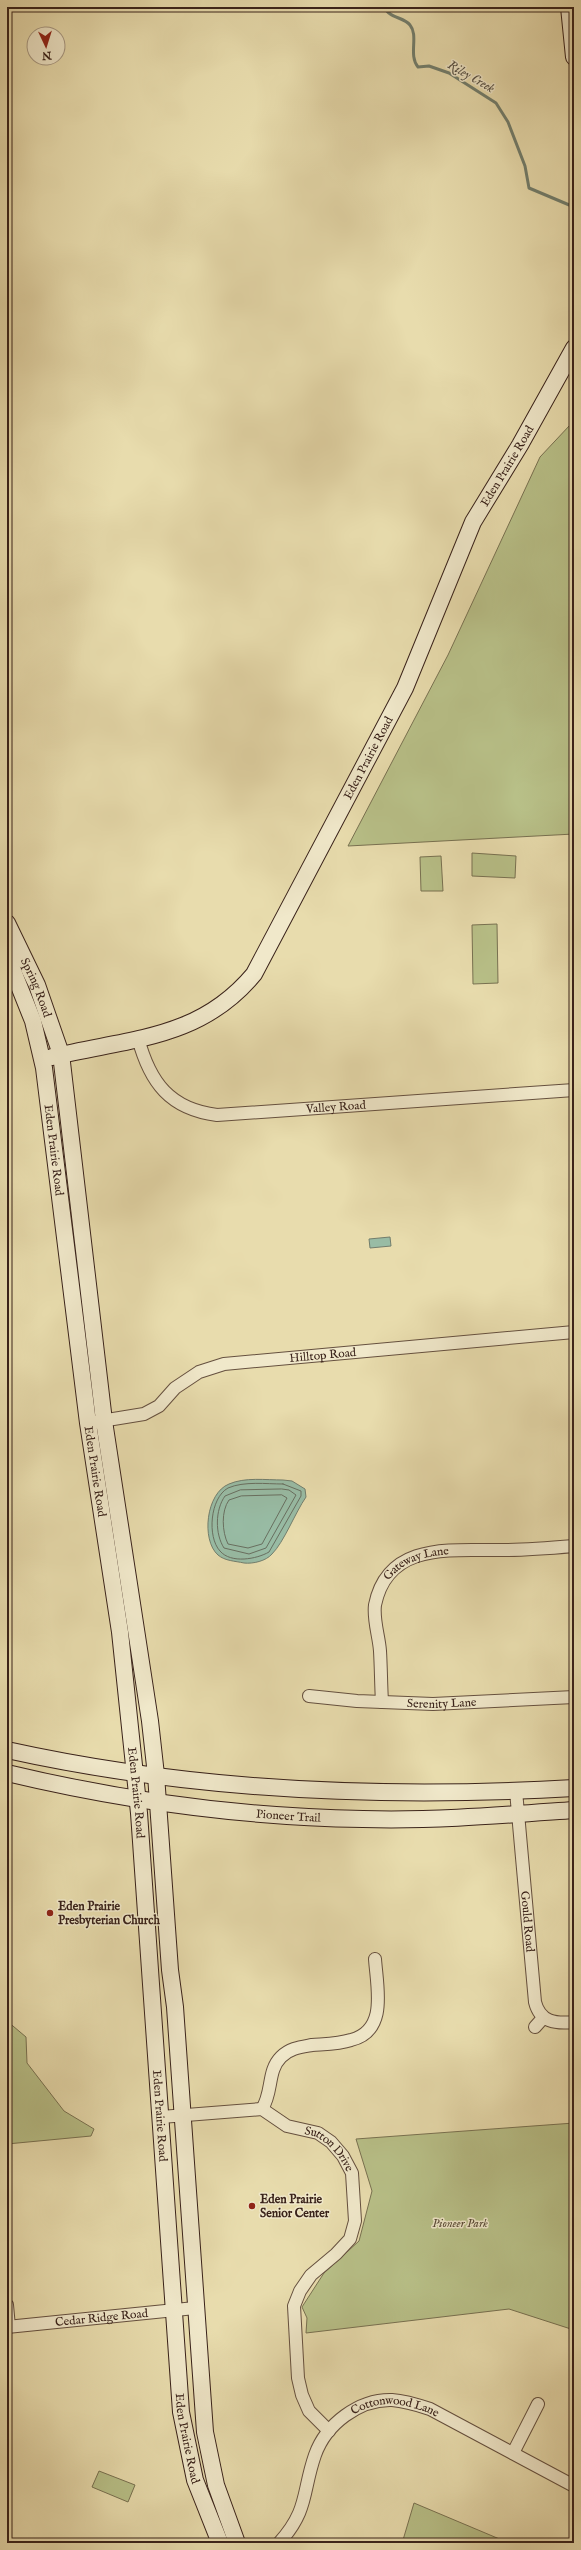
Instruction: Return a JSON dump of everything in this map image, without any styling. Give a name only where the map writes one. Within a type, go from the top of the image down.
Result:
[{"type":"main road","points":[[569,7],[574,57]]},
{"type":"main road","name":"Eden Prairie Road","points":[[220,2543],[195,2480],[181,2412],[138,1799],[120,1632],[88,1423],[43,1059],[177,1030],[206,1017],[225,1005],[254,974],[405,688],[421,653],[451,570],[473,522],[520,445],[574,348]]},
{"type":"main road","name":"Spring Road","points":[[7,923],[37,985],[61,1054]]},
{"type":"main road","name":"Spring Road","points":[[7,956],[30,1014],[43,1059]]},
{"type":"main road","name":"Eden Prairie Road","points":[[61,1054],[104,1421],[138,1632],[156,1775],[183,2115],[203,2410],[216,2485],[237,2543]]},
{"type":"main road","points":[[7,1750],[156,1775],[268,1787],[345,1791],[516,1790],[574,1788]]},
{"type":"main road","name":"Pioneer Trail","points":[[7,1773],[86,1791],[158,1802],[253,1813],[362,1820],[518,1814],[574,1810]]},
{"type":"street","name":"Valley Road","points":[[138,1038],[143,1057],[158,1085],[179,1104],[197,1112],[217,1115],[574,1090]]},
{"type":"street","name":"Hilltop Road","points":[[88,1423],[144,1414],[159,1406],[176,1388],[199,1372],[224,1364],[574,1332]]},
{"type":"street","name":"Gateway Lane","points":[[382,1702],[375,1606],[381,1589],[388,1576],[401,1564],[428,1552],[442,1550],[513,1550],[574,1546]]},
{"type":"street","name":"Serenity Lane","points":[[309,1696],[382,1702],[433,1704],[574,1697]]},
{"type":"street","name":"Gould Road","points":[[516,1790],[535,2002],[537,2010],[543,2018]]},
{"type":"street","points":[[161,2117],[262,2109],[268,2100],[275,2064],[282,2056],[299,2047],[351,2041],[363,2036],[371,2028],[377,2017],[378,2003],[375,1959]]},
{"type":"street","points":[[535,2027],[543,2018],[560,2023],[574,2022]]},
{"type":"street","name":"Sutton Drive","points":[[262,2109],[287,2126],[318,2133],[331,2142],[343,2156],[352,2173],[355,2221],[350,2239],[336,2254],[311,2275],[300,2291],[294,2306],[298,2378],[302,2395],[309,2410],[329,2431]]},
{"type":"street","points":[[7,2305],[8,2327]]},
{"type":"street","name":"Cedar Ridge Road","points":[[8,2327],[195,2308]]},
{"type":"street","name":"Cottonwood Lane","points":[[279,2543],[300,2514],[306,2495],[315,2454],[329,2431],[353,2410],[372,2403],[398,2401],[430,2409],[574,2486]]},
{"type":"street","points":[[513,2453],[538,2404]]},
{"type":"green space","points":[[574,391],[574,834],[348,846],[448,655],[540,457],[570,425]]},
{"type":"green space","points":[[472,853],[516,856],[515,878],[472,876]]},
{"type":"green space","points":[[441,856],[443,891],[421,891],[420,857]]},
{"type":"green space","points":[[497,924],[498,983],[473,984],[472,925]]},
{"type":"green space","points":[[7,2021],[26,2037],[27,2063],[64,2111],[94,2129],[91,2136],[7,2144]]},
{"type":"green space","name":"Pioneer Park","points":[[574,2123],[574,2330],[509,2309],[306,2333],[307,2318],[302,2307],[324,2273],[359,2241],[372,2191],[356,2139]]},
{"type":"green space","points":[[99,2471],[135,2485],[128,2502],[92,2487]]},
{"type":"green space","points":[[414,2503],[509,2543],[397,2543],[403,2540]]},
{"type":"water","points":[[390,1237],[391,1246],[370,1248],[369,1239]]},
{"type":"water","points":[[242,1480],[292,1481],[305,1489],[306,1497],[281,1542],[272,1554],[263,1560],[248,1563],[227,1560],[218,1555],[209,1539],[208,1517],[215,1497],[221,1489],[229,1484]]},
{"type":"waterway","name":"Riley Creek","points":[[385,7],[389,13],[404,20],[413,29],[413,51],[415,62],[418,67],[429,66],[449,73],[496,103],[508,122],[525,166],[529,188],[574,207]]},
{"type":"place","name":"Eden Prairie Presbyterian Church","points":[[50,1913]]},
{"type":"place","name":"Eden Prairie Senior Center","points":[[252,2206]]}]
